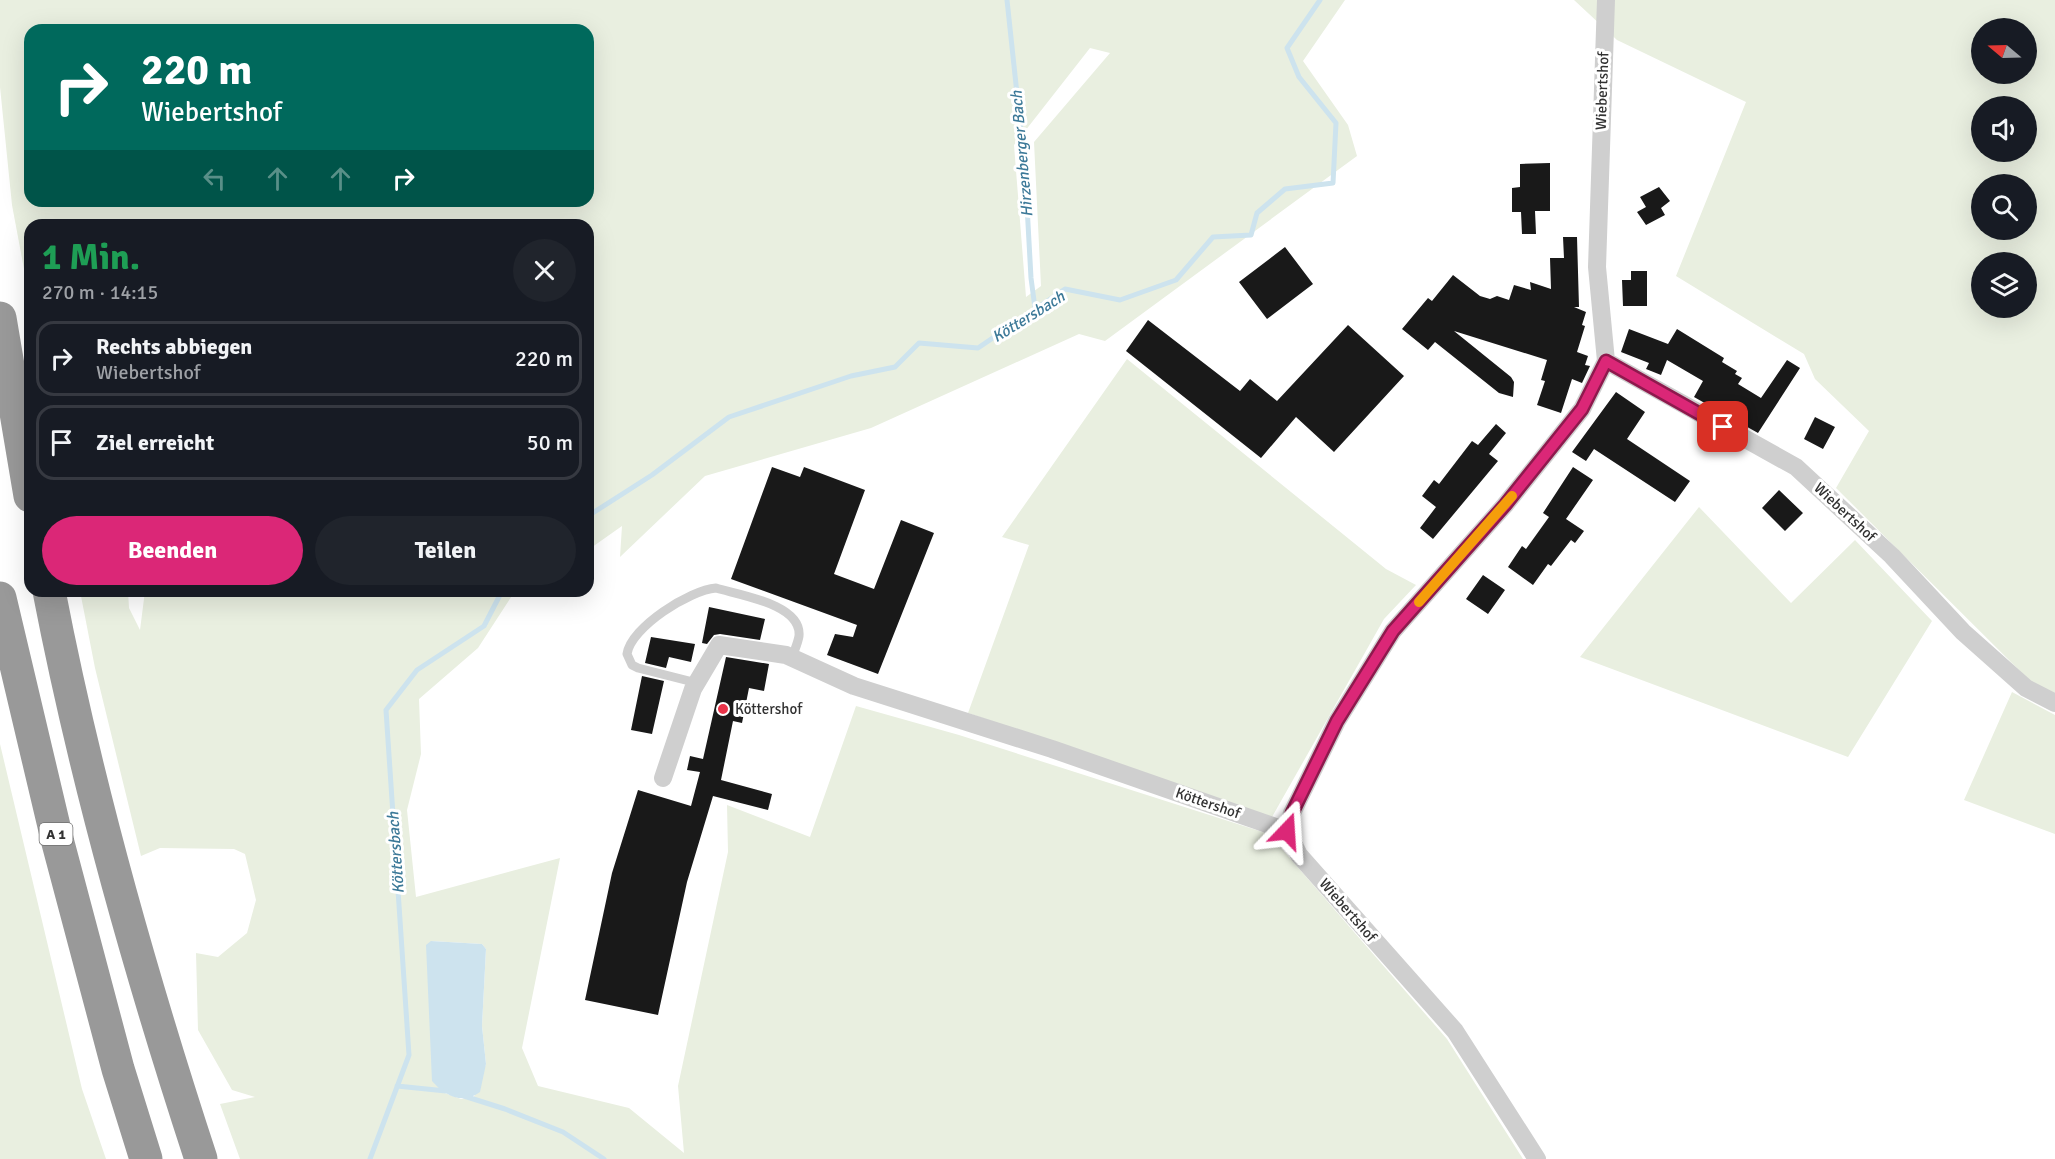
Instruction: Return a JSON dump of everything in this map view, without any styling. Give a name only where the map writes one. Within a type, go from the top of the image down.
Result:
[{"type":"highway","points":[[0,318],[24,460]]},
{"type":"highway","points":[[50,597],[97,802],[167,1052],[201,1159]]},
{"type":"highway","name":"A 1","points":[[0,598],[58,843],[118,1069],[146,1159]]},
{"type":"street","name":"Wiebertshof","points":[[1606,0],[1597,267],[1606,361],[1796,467],[1892,556],[1963,632],[2026,688],[2055,703]]},
{"type":"street","points":[[1287,831],[1292,813],[1337,721],[1393,631],[1505,505],[1582,409],[1606,361]]},
{"type":"street","name":"Köttershof","points":[[663,778],[697,682],[719,645],[786,655],[854,686],[1052,749],[1287,831]]},
{"type":"street","name":"Wiebertshof","points":[[1287,831],[1299,855],[1455,1031],[1537,1159]]},
{"type":"lane","points":[[697,682],[638,668],[632,665],[627,648],[636,634],[668,608],[708,589],[716,588],[765,602],[787,612],[794,619],[799,635],[792,658]]},
{"type":"green space","points":[[0,0],[1345,0],[1303,61],[1348,125],[1357,156],[1105,341],[1079,334],[871,428],[705,476],[620,557],[622,526],[594,546],[594,219],[24,219],[24,269],[12,205],[0,87]],"holes":[[[1090,48],[1110,53],[1034,142],[1041,286],[1026,297],[1014,145]]]},
{"type":"green space","points":[[1574,0],[2055,0],[2055,694],[2029,680],[1836,488],[1869,431],[1815,379],[1804,354],[1676,276],[1746,102],[1617,40]]},
{"type":"green space","points":[[1127,359],[1386,569],[1416,585],[1384,619],[1272,817],[968,713],[1029,545],[1002,537]]},
{"type":"green space","points":[[1699,507],[1791,603],[1855,540],[1932,621],[1848,757],[1580,657]]},
{"type":"green space","points":[[81,597],[128,597],[129,608],[140,630],[144,597],[511,597],[478,648],[419,699],[421,754],[407,810],[416,897],[560,858],[522,1048],[538,1086],[629,1108],[684,1153],[678,1086],[728,852],[727,805],[810,837],[856,706],[959,735],[1269,834],[1447,1039],[1523,1159],[240,1159],[220,1104],[255,1097],[232,1090],[198,1030],[196,953],[218,957],[247,933],[256,900],[245,854],[234,849],[160,848],[141,856],[95,668]],"holes":[[[431,941],[482,944],[486,949],[482,1026],[486,1064],[474,1097],[461,1099],[442,1092]]]},
{"type":"green space","points":[[2012,692],[2055,715],[2055,834],[1964,800]]},
{"type":"green space","points":[[0,744],[82,1089],[106,1159],[0,1159]]},
{"type":"water","points":[[431,941],[482,944],[486,949],[482,1026],[486,1064],[480,1092],[467,1098],[454,1097],[432,1081],[426,945]]},
{"type":"building","points":[[1550,163],[1550,211],[1535,211],[1536,234],[1522,234],[1521,212],[1512,212],[1512,188],[1520,187],[1520,164]]},
{"type":"building","points":[[1659,187],[1670,201],[1661,208],[1665,215],[1646,225],[1637,212],[1646,207],[1640,197]]},
{"type":"building","points":[[1563,237],[1577,237],[1579,307],[1574,307],[1586,312],[1582,325],[1585,326],[1577,352],[1588,356],[1585,365],[1590,366],[1582,383],[1572,379],[1561,413],[1537,405],[1545,381],[1541,380],[1547,360],[1454,331],[1511,377],[1514,382],[1513,397],[1499,393],[1435,342],[1428,350],[1402,329],[1428,298],[1432,301],[1453,275],[1480,296],[1490,299],[1497,296],[1509,300],[1514,285],[1531,290],[1530,282],[1551,289],[1550,258],[1564,258]]},
{"type":"building","points":[[1285,247],[1313,284],[1267,319],[1239,282]]},
{"type":"building","points":[[1631,271],[1647,271],[1647,306],[1623,306],[1622,280],[1631,280]]},
{"type":"building","points":[[1148,320],[1240,391],[1250,379],[1277,401],[1348,325],[1404,376],[1334,452],[1296,417],[1261,458],[1126,351]]},
{"type":"building","points":[[1629,329],[1668,344],[1677,329],[1724,358],[1722,362],[1737,371],[1735,374],[1742,378],[1738,384],[1761,398],[1787,360],[1800,368],[1758,433],[1694,397],[1703,381],[1667,360],[1661,375],[1646,369],[1649,363],[1621,352]]},
{"type":"building","points":[[1616,392],[1645,412],[1627,439],[1690,481],[1675,502],[1594,449],[1586,461],[1572,452]]},
{"type":"building","points":[[1815,417],[1835,427],[1823,449],[1804,439]]},
{"type":"building","points":[[1496,424],[1506,433],[1489,454],[1498,461],[1433,539],[1420,528],[1436,507],[1422,496],[1434,480],[1439,484],[1472,441],[1478,445]]},
{"type":"building","points":[[772,467],[800,477],[804,467],[865,490],[834,574],[874,589],[901,520],[934,533],[878,674],[827,655],[835,634],[853,637],[857,625],[731,579]]},
{"type":"building","points":[[1573,467],[1593,480],[1566,519],[1584,531],[1575,543],[1571,540],[1551,566],[1548,564],[1533,585],[1508,567],[1522,546],[1526,549],[1549,517],[1543,513]]},
{"type":"building","points":[[1779,490],[1803,513],[1785,531],[1762,508]]},
{"type":"building","points":[[1483,575],[1505,590],[1488,614],[1466,599]]},
{"type":"building","points":[[709,607],[765,619],[760,640],[720,634],[714,635],[707,644],[702,643]]},
{"type":"building","points":[[651,637],[695,644],[691,662],[669,657],[666,668],[645,663]]},
{"type":"building","points":[[726,657],[769,664],[764,691],[749,688],[742,723],[733,721],[721,780],[772,794],[768,810],[713,796],[687,882],[658,1015],[585,1000],[612,873],[638,790],[691,806],[700,772],[687,770],[690,756],[703,759]]},
{"type":"building","points":[[642,676],[664,681],[652,734],[631,730]]},
{"type":"waterway","name":"Hirzenberger Bach","points":[[1007,0],[1025,169],[1031,278],[1035,308]]},
{"type":"waterway","name":"Köttersbach","points":[[594,512],[652,475],[729,417],[851,376],[895,367],[919,343],[978,348],[1065,289],[1120,300],[1176,280],[1213,237],[1251,235],[1257,213],[1285,189],[1333,183],[1336,123],[1299,77],[1287,48],[1320,0]]},
{"type":"waterway","name":"Köttersbach","points":[[370,1159],[409,1055],[386,710],[417,670],[484,626],[499,597]]},
{"type":"waterway","points":[[397,1086],[446,1091]]},
{"type":"waterway","points":[[464,1096],[563,1132],[604,1159]]},
{"type":"slow traffic","points":[[1419,602],[1512,496]]},
{"type":"place","name":"Köttershof","points":[[723,709]]},
{"type":"route","points":[[1287,831],[1292,813],[1337,721],[1393,631],[1505,505],[1582,409],[1606,361],[1723,427]]}]
